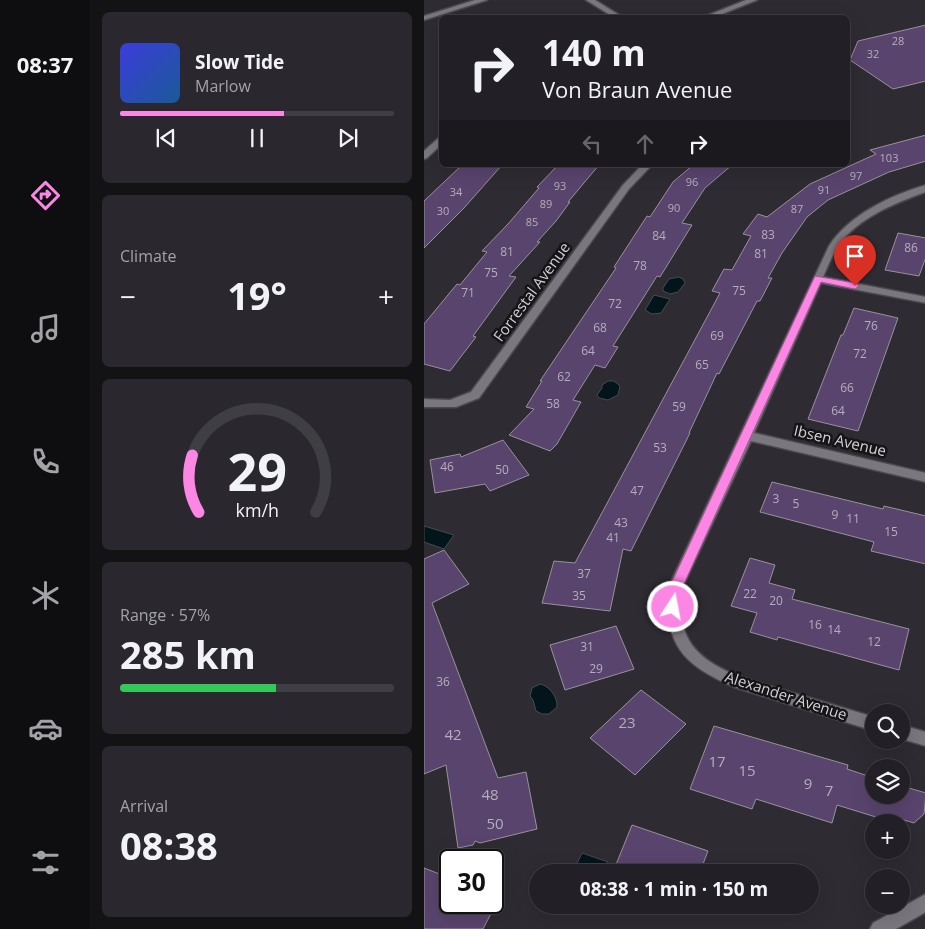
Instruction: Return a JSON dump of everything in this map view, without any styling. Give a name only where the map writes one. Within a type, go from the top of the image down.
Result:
[{"type":"street","points":[[424,18],[483,0]]},
{"type":"street","points":[[590,0],[616,15]]},
{"type":"street","points":[[712,15],[753,0]]},
{"type":"street","points":[[424,156],[439,141]]},
{"type":"street","name":"Forrestal Avenue","points":[[424,403],[449,405],[464,402],[475,395],[626,187],[645,167]]},
{"type":"street","name":"Alexander Avenue","points":[[865,721],[737,683],[704,666],[688,651],[678,636],[674,622],[673,607],[676,586],[836,242],[854,225],[886,206],[925,188]]},
{"type":"street","points":[[818,278],[925,300]]},
{"type":"street","name":"Ibsen Avenue","points":[[746,436],[925,478]]},
{"type":"street","points":[[910,734],[925,739]]},
{"type":"street","points":[[879,929],[925,902]]},
{"type":"shaded area","points":[[679,277],[685,283],[678,292],[670,294],[663,291],[669,279]]},
{"type":"shaded area","points":[[654,295],[670,299],[661,313],[652,314],[645,310]]},
{"type":"shaded area","points":[[608,381],[614,381],[620,386],[618,395],[608,400],[599,398],[597,395],[602,385]]},
{"type":"shaded area","points":[[424,526],[454,535],[444,549],[424,542]]},
{"type":"shaded area","points":[[540,684],[553,693],[556,700],[557,707],[549,714],[542,714],[536,711],[530,696],[532,688]]},
{"type":"shaded area","points":[[582,853],[608,862],[607,864],[577,864]]},
{"type":"building","points":[[926,25],[926,81],[893,89],[850,60],[858,41]]},
{"type":"building","points":[[926,135],[926,161],[889,172],[828,200],[807,217],[782,253],[768,278],[772,278],[760,301],[757,301],[719,374],[717,373],[690,433],[631,551],[623,549],[610,611],[542,603],[554,561],[575,563],[720,293],[712,291],[724,269],[732,270],[751,236],[743,234],[758,214],[767,217],[810,184],[876,154],[870,150]]},
{"type":"building","points":[[460,167],[500,167],[464,208],[424,248],[424,201]]},
{"type":"building","points":[[556,167],[597,167],[568,202],[570,202],[556,221],[537,242],[540,242],[509,276],[516,277],[473,336],[476,337],[450,371],[424,364],[424,324],[457,284],[460,285],[487,252],[482,251],[539,188],[537,187]]},
{"type":"building","points":[[691,167],[730,167],[705,188],[682,223],[692,225],[660,277],[657,276],[613,346],[618,347],[605,368],[595,365],[573,400],[581,402],[557,444],[550,451],[509,435],[534,409],[526,407],[542,381],[540,381],[616,268],[614,267],[647,216],[650,217],[673,182]]},
{"type":"building","points":[[898,233],[926,238],[926,257],[919,276],[885,270]]},
{"type":"building","points":[[854,308],[898,318],[858,431],[808,419],[841,335],[843,335]]},
{"type":"building","points":[[503,440],[529,475],[490,491],[485,484],[435,493],[430,460],[460,454],[461,457]]},
{"type":"building","points":[[772,482],[883,509],[884,506],[926,516],[926,564],[871,551],[874,542],[760,512]]},
{"type":"building","points":[[444,550],[469,584],[432,603],[498,778],[526,772],[537,829],[480,843],[475,841],[473,845],[458,848],[446,765],[424,774],[424,559]]},
{"type":"building","points":[[750,558],[775,565],[769,583],[795,590],[792,599],[909,629],[899,670],[778,637],[777,640],[750,632],[757,613],[731,606]]},
{"type":"building","points":[[616,626],[634,669],[565,690],[550,645]]},
{"type":"building","points":[[641,690],[686,724],[635,775],[590,738]]},
{"type":"building","points":[[714,726],[848,765],[847,769],[865,775],[865,804],[910,804],[910,788],[926,793],[924,814],[914,823],[910,822],[910,814],[866,814],[837,805],[832,823],[756,799],[752,809],[690,789]]},
{"type":"building","points":[[632,825],[708,851],[703,864],[616,864]]},
{"type":"building","points":[[424,868],[439,874],[439,914],[491,914],[483,929],[424,929]]},
{"type":"route","points":[[673,607],[676,586],[818,278],[855,286]]}]
